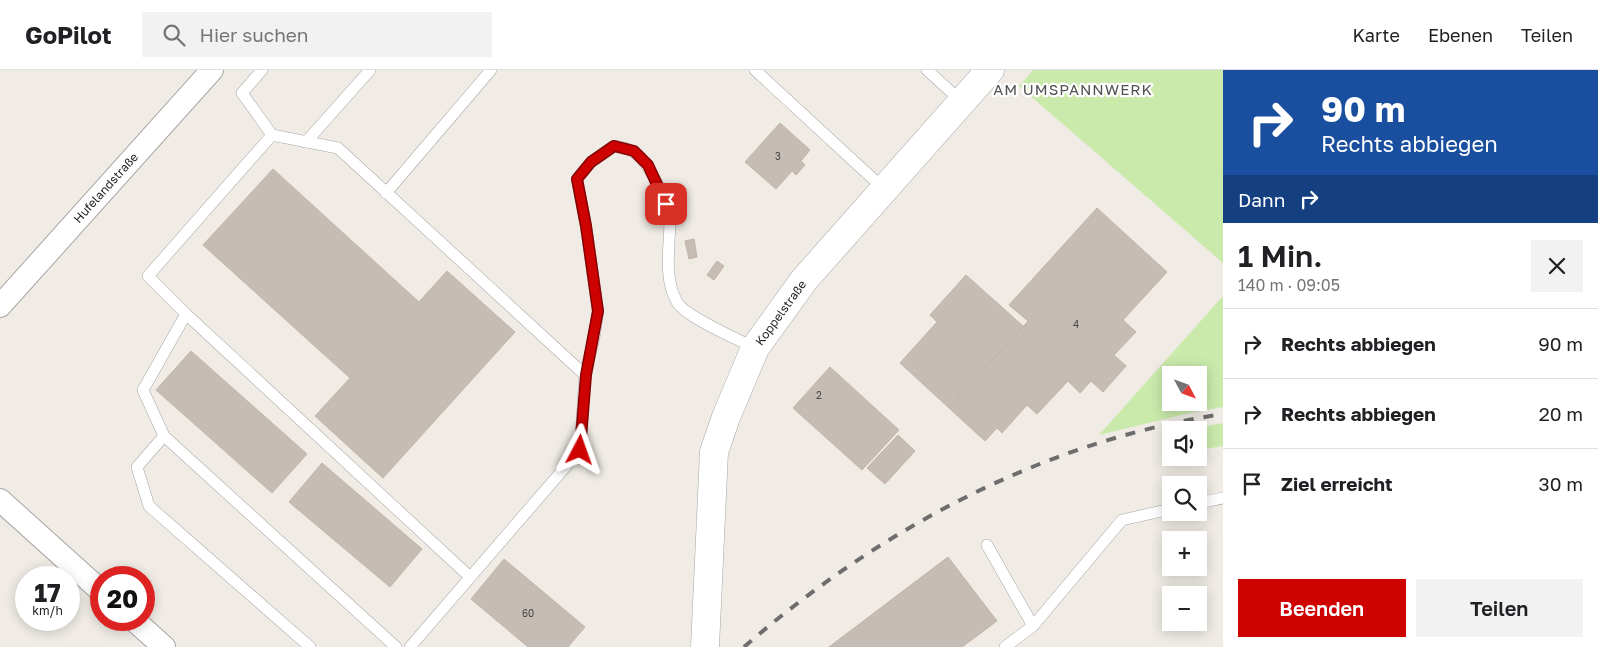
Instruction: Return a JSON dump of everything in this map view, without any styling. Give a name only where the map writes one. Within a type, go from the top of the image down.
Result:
[{"type":"street","name":"Hufelandstraße","points":[[0,306],[212,70]]},
{"type":"street","name":"Koppelstraße","points":[[705,647],[714,452],[726,417],[755,348],[804,280],[990,70]]},
{"type":"street","points":[[0,500],[90,581]]},
{"type":"street","points":[[146,631],[164,647]]},
{"type":"lane","points":[[262,70],[242,92],[272,135],[338,148],[586,375]]},
{"type":"lane","points":[[306,142],[370,70]]},
{"type":"lane","points":[[386,193],[491,70]]},
{"type":"lane","points":[[755,70],[884,189]]},
{"type":"lane","points":[[927,70],[961,101]]},
{"type":"lane","points":[[272,135],[148,276],[186,314],[470,577]]},
{"type":"lane","points":[[410,647],[580,450],[586,375],[598,311],[588,234],[577,179],[591,162],[614,146],[634,151],[648,165],[670,216],[668,255],[671,286],[677,303],[692,315],[755,348]]},
{"type":"lane","points":[[186,314],[144,390],[164,436],[396,647]]},
{"type":"lane","points":[[164,436],[137,468],[149,506],[310,647]]},
{"type":"lane","points":[[1207,502],[1223,498]]},
{"type":"lane","points":[[1005,647],[1032,626],[1122,520],[1162,511]]},
{"type":"lane","points":[[987,545],[1032,626]]},
{"type":"green space","points":[[1033,70],[1223,70],[1223,263],[1019,86]]},
{"type":"green space","points":[[1223,296],[1223,407],[1208,410],[1208,366],[1162,366],[1162,411],[1200,411],[1099,435]]},
{"type":"green space","points":[[1223,423],[1223,446],[1207,449],[1207,426]]},
{"type":"building","points":[[780,123],[810,150],[801,161],[805,165],[796,175],[792,171],[776,189],[745,162]]},
{"type":"building","points":[[273,169],[419,302],[447,271],[515,332],[383,478],[315,416],[350,378],[203,245]]},
{"type":"building","points":[[1097,208],[1167,272],[1123,320],[1136,332],[1114,355],[1126,366],[1103,392],[1091,381],[1080,393],[1068,381],[1037,414],[1027,405],[1002,433],[997,428],[985,441],[949,408],[1028,321],[1009,305]]},
{"type":"building","points":[[694,239],[697,257],[689,259],[685,241]]},
{"type":"building","points":[[717,261],[724,266],[714,280],[707,275]]},
{"type":"building","points":[[966,275],[1023,326],[949,408],[900,363],[937,322],[930,315]]},
{"type":"building","points":[[191,351],[307,454],[272,493],[156,390]]},
{"type":"building","points":[[830,367],[899,430],[862,470],[793,408]]},
{"type":"building","points":[[898,435],[915,451],[885,484],[867,468]]},
{"type":"building","points":[[322,463],[422,549],[390,587],[289,502]]},
{"type":"building","points":[[948,557],[997,621],[962,647],[829,647]]},
{"type":"building","points":[[504,559],[585,627],[568,647],[528,647],[471,599]]},
{"type":"railway","points":[[744,647],[796,604],[851,565],[908,529],[967,496],[1029,468],[1092,445],[1157,427],[1223,414]]},
{"type":"district","name":"AM UMSPANNWERK","points":[[1073,90]]},
{"type":"route","points":[[580,450],[586,375],[598,311],[593,268],[577,179],[591,162],[614,146],[634,151],[648,165],[666,204]]}]
